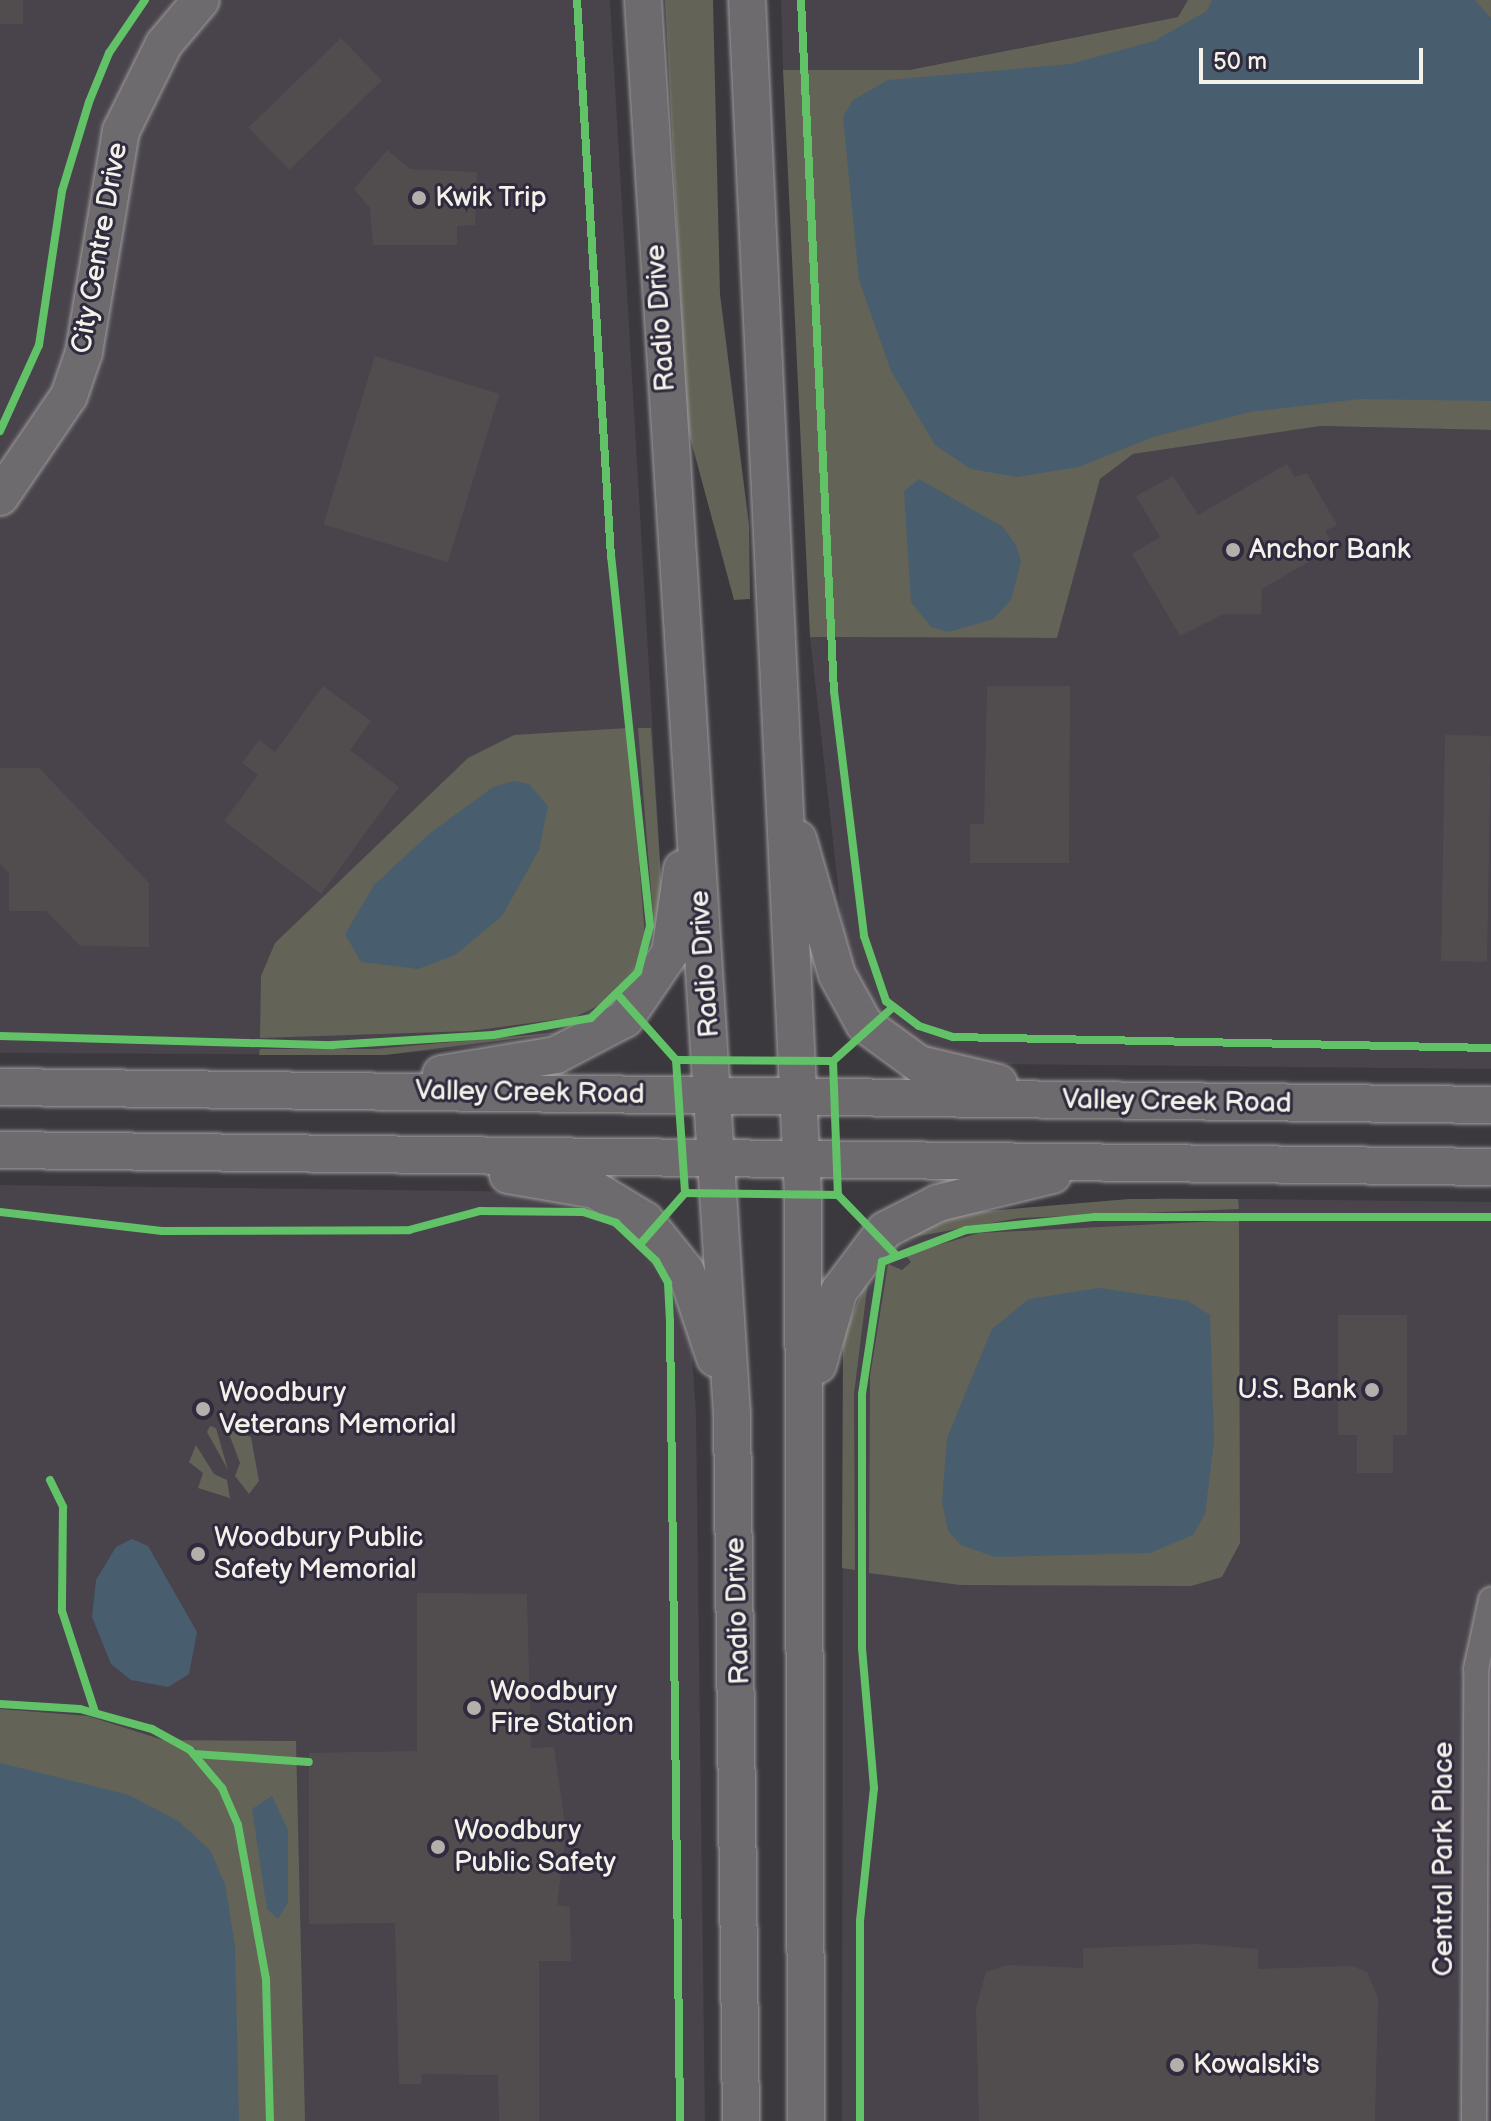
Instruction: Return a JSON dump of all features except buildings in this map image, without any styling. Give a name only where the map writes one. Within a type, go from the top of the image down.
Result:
[{"type":"main road","name":"City Centre Drive","points":[[0,497],[69,396],[84,352],[121,131],[164,44],[201,0]]},
{"type":"main road","name":"Radio Drive","points":[[643,0],[732,1414],[741,2121]]},
{"type":"main road","points":[[747,0],[780,771],[801,1158],[806,1412],[806,2121]]},
{"type":"main road","points":[[780,771],[837,975],[869,1030],[899,1054],[940,1071],[1086,1101]]},
{"type":"main road","points":[[325,1091],[541,1058],[591,1041],[625,1019],[670,953],[693,773]]},
{"type":"main road","name":"Valley Creek Road","points":[[0,1087],[1491,1105]]},
{"type":"main road","points":[[0,1150],[1491,1167]]},
{"type":"main road","points":[[324,1154],[548,1180],[623,1203],[661,1235],[686,1271],[732,1414]]},
{"type":"main road","points":[[806,1412],[839,1291],[885,1230],[938,1203],[1105,1162]]},
{"type":"street","name":"Central Park Place","points":[[1474,2121],[1476,1669],[1491,1600]]},
{"type":"shaded area","points":[[0,0],[610,0],[663,907],[658,944],[614,1010],[541,1041],[385,1055],[0,1053]]},
{"type":"shaded area","points":[[665,0],[713,0],[720,294],[749,525],[750,599],[734,600],[687,426]]},
{"type":"shaded area","points":[[781,0],[1188,0],[1178,17],[908,70],[783,70]]},
{"type":"shaded area","points":[[1188,0],[1491,0],[1491,430],[1321,426],[1133,454],[1100,479],[1057,638],[810,637],[783,70],[909,70],[1178,17]]},
{"type":"shaded area","points":[[1321,426],[1491,430],[1491,1069],[988,1064],[910,1044],[864,999],[844,939],[810,637],[1057,638],[1100,478],[1133,454]]},
{"type":"shaded area","points":[[628,728],[645,936],[634,969],[604,1003],[575,1017],[471,1031],[260,1038],[261,976],[275,943],[468,758],[514,735]]},
{"type":"shaded area","points":[[638,728],[651,728],[663,907],[655,942]]},
{"type":"shaded area","points":[[575,1031],[385,1055],[259,1055],[260,1049],[375,1049]]},
{"type":"shaded area","points":[[0,1185],[550,1192],[619,1218],[668,1268],[691,1337],[696,1414],[705,2121],[299,2121],[0,1739]]},
{"type":"shaded area","points":[[1159,1198],[1491,1202],[1491,2121],[842,2121],[843,1352],[869,1268],[911,1231]]},
{"type":"shaded area","points":[[1129,1199],[1238,1199],[1239,1209],[1019,1218],[896,1240],[964,1213]]},
{"type":"shaded area","points":[[1239,1220],[1240,1543],[1222,1577],[1191,1586],[960,1585],[869,1573],[870,1376],[888,1264],[902,1270],[911,1262],[905,1255],[979,1233]]},
{"type":"shaded area","points":[[869,1273],[854,1394],[855,1570],[842,1568],[843,1338]]},
{"type":"shaded area","points":[[210,1426],[216,1428],[228,1470],[207,1432]]},
{"type":"shaded area","points":[[234,1430],[251,1437],[259,1481],[249,1494],[235,1476],[240,1463],[229,1434]]},
{"type":"shaded area","points":[[196,1445],[214,1474],[227,1480],[230,1498],[198,1488],[203,1473],[189,1462]]},
{"type":"shaded area","points":[[0,1709],[88,1716],[163,1740],[296,1741],[305,2121],[0,2121]]},
{"type":"water","points":[[1212,0],[1475,0],[1491,18],[1491,401],[1360,399],[1250,412],[1153,437],[1079,467],[1017,477],[971,469],[935,445],[891,371],[859,280],[843,117],[853,100],[888,80],[1071,64],[1154,41],[1207,11]]},
{"type":"water","points":[[919,479],[1003,527],[1016,545],[1021,562],[1011,600],[993,619],[949,632],[931,627],[911,602],[904,491]]},
{"type":"water","points":[[514,781],[529,784],[548,806],[539,850],[502,916],[455,955],[418,969],[361,962],[345,934],[374,885],[429,834],[493,787]]},
{"type":"water","points":[[1099,1288],[1188,1301],[1210,1315],[1214,1441],[1205,1514],[1193,1535],[1150,1553],[995,1557],[961,1545],[948,1531],[942,1502],[947,1438],[992,1329],[1029,1299]]},
{"type":"water","points":[[132,1539],[148,1546],[197,1632],[189,1674],[168,1687],[131,1680],[111,1664],[92,1617],[96,1580],[116,1547]]},
{"type":"water","points":[[0,1763],[129,1795],[178,1821],[210,1850],[225,1884],[235,1946],[239,2121],[0,2121]]},
{"type":"water","points":[[272,1796],[288,1830],[288,1902],[278,1919],[267,1909],[252,1809]]},
{"type":"cycle path","points":[[0,431],[39,345],[62,191],[89,102],[109,53],[145,0]]},
{"type":"cycle path","points":[[0,1036],[332,1045],[493,1035],[591,1018],[638,972],[650,926],[611,557],[577,0]]},
{"type":"cycle path","points":[[801,0],[834,691],[864,936],[886,1001],[919,1026],[953,1037],[1491,1048]]},
{"type":"cycle path","points":[[619,996],[676,1060],[685,1193],[641,1243]]},
{"type":"cycle path","points":[[676,1060],[833,1061],[892,1008]]},
{"type":"cycle path","points":[[833,1061],[838,1195],[894,1253]]},
{"type":"cycle path","points":[[685,1193],[838,1195]]},
{"type":"cycle path","points":[[0,1212],[162,1231],[409,1230],[480,1211],[583,1212],[616,1223],[656,1261],[668,1283],[670,1321],[680,2121]]},
{"type":"cycle path","points":[[860,2121],[860,1921],[874,1788],[862,1648],[862,1394],[882,1262],[966,1230],[1095,1217],[1491,1217]]},
{"type":"cycle path","points":[[50,1480],[63,1507],[62,1611],[95,1712]]},
{"type":"cycle path","points":[[0,1704],[80,1709],[152,1729],[190,1750],[222,1788],[238,1825],[266,1979],[270,2121]]},
{"type":"cycle path","points":[[194,1754],[309,1762]]},
{"type":"place","name":"Kwik Trip","points":[[419,198]]},
{"type":"place","name":"Anchor Bank","points":[[1233,550]]},
{"type":"place","name":"U.S. Bank","points":[[1372,1390]]},
{"type":"place","name":"Woodbury Veterans Memorial","points":[[203,1409]]},
{"type":"place","name":"Woodbury Public Safety Memorial","points":[[198,1554]]},
{"type":"place","name":"Woodbury Fire Station","points":[[474,1708]]},
{"type":"place","name":"Woodbury Public Safety","points":[[438,1847]]},
{"type":"place","name":"Kowalski's","points":[[1177,2065]]}]
